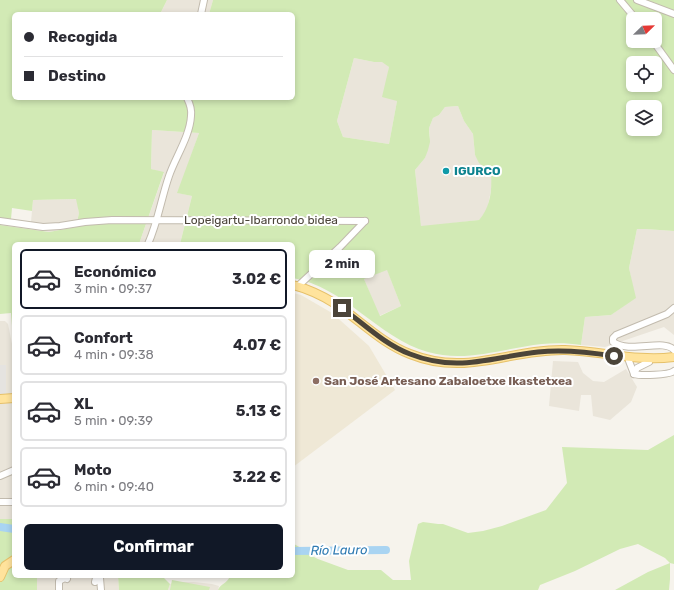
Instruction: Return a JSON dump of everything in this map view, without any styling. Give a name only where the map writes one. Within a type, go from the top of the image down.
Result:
[{"type":"main road","points":[[295,287],[312,291],[333,302],[388,344],[408,354],[429,361],[447,364],[468,364],[531,353],[562,350],[648,360]]},
{"type":"main road","points":[[295,287],[332,306],[392,350],[420,362],[442,367],[455,368],[480,366],[533,356],[562,354],[629,361],[668,359]]},
{"type":"main road","points":[[2,399],[12,398]]},
{"type":"main road","points":[[0,576],[5,566],[12,561]]},
{"type":"street","points":[[201,12],[204,0]]},
{"type":"street","points":[[620,0],[630,12]]},
{"type":"street","points":[[637,0],[674,14]]},
{"type":"street","points":[[658,48],[674,70]]},
{"type":"street","points":[[149,242],[169,176],[188,130],[191,116],[189,100]]},
{"type":"street","name":"Lopeigartu-Ibarrondo bidea","points":[[0,221],[43,227],[112,220],[365,221],[340,247],[295,287]]},
{"type":"street","points":[[674,308],[667,314],[616,335],[613,338],[613,342],[628,347],[652,348],[668,345],[674,350]]},
{"type":"street","points":[[634,374],[637,368],[648,360],[652,348]]},
{"type":"street","points":[[652,348],[655,356],[668,359]]},
{"type":"street","points":[[629,361],[634,374]]},
{"type":"street","points":[[634,374],[669,374],[674,371]]},
{"type":"street","points":[[0,476],[12,471]]},
{"type":"street","points":[[0,502],[12,502]]},
{"type":"street","points":[[59,590],[59,581],[65,578],[67,579]]},
{"type":"street","points":[[95,582],[97,578]]},
{"type":"street","points":[[99,578],[101,579],[101,590]]},
{"type":"shaded area","points":[[167,0],[213,0],[210,12],[161,12]]},
{"type":"shaded area","points":[[354,58],[374,62],[382,61],[389,67],[388,74],[397,101],[389,144],[343,137],[337,121]]},
{"type":"shaded area","points":[[458,106],[464,121],[473,134],[475,155],[491,173],[492,184],[488,206],[485,213],[479,220],[421,227],[415,170],[425,158],[430,136],[429,128],[433,118],[439,115],[445,107]]},
{"type":"shaded area","points":[[152,130],[199,133],[178,193],[192,196],[180,242],[140,242],[164,173],[151,169]]},
{"type":"shaded area","points":[[77,199],[79,213],[76,227],[49,232],[0,225],[0,218],[31,222],[33,200]]},
{"type":"shaded area","points":[[637,229],[674,231],[674,335],[664,327],[605,347],[581,345],[585,317],[611,315],[635,298],[629,268]]},
{"type":"shaded area","points":[[387,269],[401,306],[379,316],[364,279]]},
{"type":"shaded area","points":[[295,294],[301,295],[332,313],[369,346],[395,390],[295,465]]},
{"type":"shaded area","points":[[0,321],[5,321],[8,324],[12,344],[12,578],[118,578],[119,590],[0,590]]},
{"type":"shaded area","points":[[553,361],[578,362],[583,373],[593,381],[604,382],[626,369],[637,387],[631,402],[610,420],[593,416],[591,395],[581,395],[579,411],[549,406]]},
{"type":"shaded area","points":[[0,365],[6,365],[6,395],[0,396]]},
{"type":"shaded area","points":[[176,582],[194,582],[219,586],[218,590],[168,590],[170,584]]},
{"type":"green space","points":[[0,0],[167,0],[161,12],[12,12],[12,100],[295,100],[295,12],[210,12],[213,0],[674,0],[674,231],[637,229],[629,268],[636,298],[611,315],[585,317],[581,345],[562,343],[542,344],[485,354],[456,356],[428,352],[393,336],[329,291],[312,283],[295,279],[295,242],[180,242],[192,196],[177,193],[199,133],[152,130],[151,169],[164,172],[140,242],[12,242],[12,326],[11,313],[0,314],[0,225],[49,232],[76,227],[79,213],[76,199],[33,200],[32,211],[12,208],[11,219],[0,218]],"holes":[[[354,58],[382,62],[389,67],[382,97],[397,101],[389,144],[343,137],[337,121]],[[458,106],[464,121],[473,134],[475,155],[479,163],[491,173],[490,198],[486,209],[479,220],[421,226],[415,170],[425,158],[428,150],[430,142],[429,128],[433,118],[439,115],[445,107]],[[387,270],[401,306],[380,316],[364,279]]]},
{"type":"green space","points":[[674,435],[674,564],[638,544],[620,549],[575,571],[540,585],[538,590],[218,590],[220,586],[229,578],[295,578],[295,545],[312,552],[312,556],[318,559],[348,570],[381,570],[393,580],[411,580],[409,561],[418,524],[423,522],[443,524],[468,533],[502,526],[546,510],[567,483],[562,447],[648,450]]},
{"type":"green space","points":[[0,519],[12,519],[12,578],[37,578],[37,590],[0,590]]},
{"type":"green space","points":[[670,563],[669,590],[615,590],[648,572]]},
{"type":"green space","points":[[118,578],[164,578],[170,584],[168,590],[119,590]]},
{"type":"green space","points":[[172,580],[210,587],[209,590],[170,590]]},
{"type":"waterway","name":"Río Lauro","points":[[0,527],[12,529]]},
{"type":"waterway","name":"Río Lauro","points":[[295,551],[386,550]]},
{"type":"place","name":"IGURCO","points":[[446,171]]},
{"type":"place","name":"San José Artesano Zabaloetxe Ikastetxea","points":[[316,381]]},
{"type":"route","points":[[342,308],[388,344],[408,354],[429,361],[447,364],[478,363],[531,353],[557,350],[614,356]]}]
